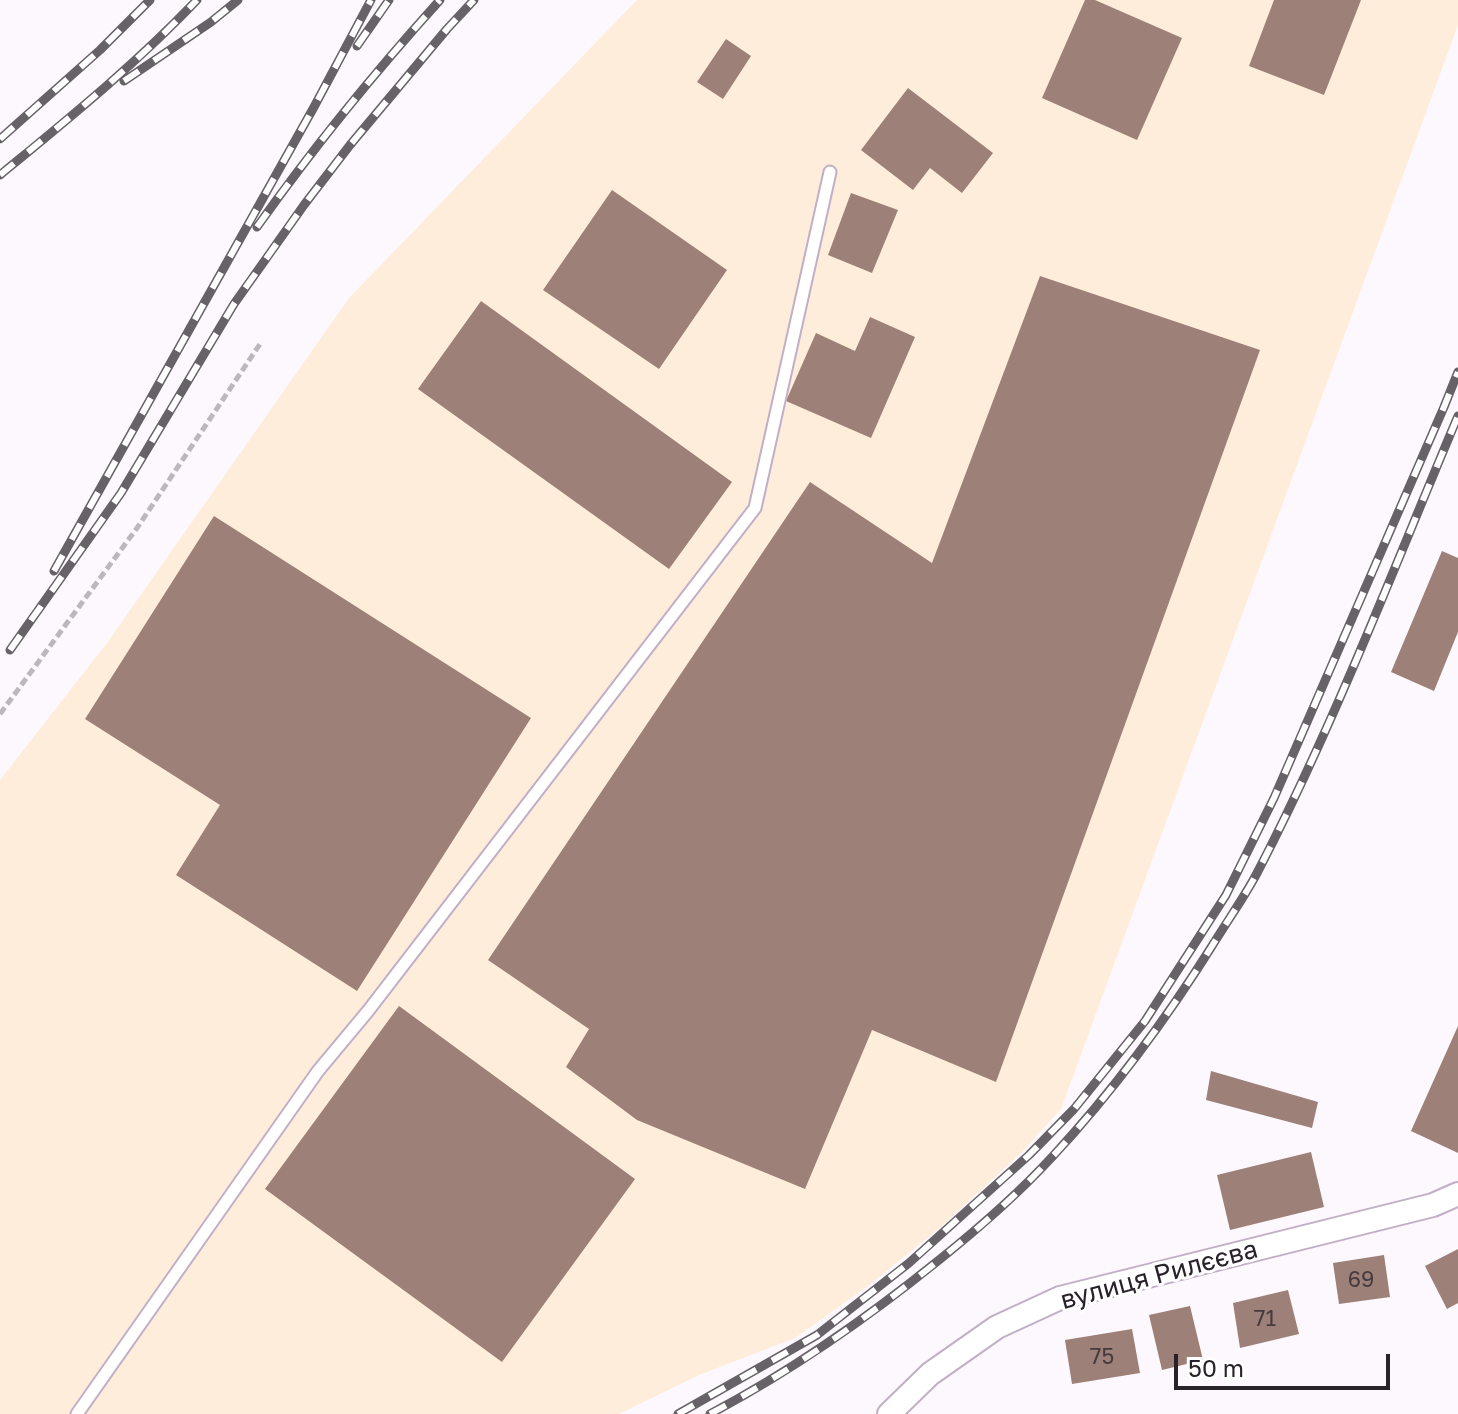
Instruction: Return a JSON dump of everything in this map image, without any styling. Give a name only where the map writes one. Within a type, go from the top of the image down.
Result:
[{"type":"street","name":"вулиця Рилєєва","points":[[889,1414],[930,1374],[997,1327],[1060,1298],[1433,1205],[1458,1194]]},
{"type":"lane","points":[[77,1414],[318,1071],[378,999],[755,508],[830,172]]},
{"type":"path","points":[[0,714],[137,528],[260,344]]},
{"type":"shaded area","points":[[637,0],[1458,0],[1458,25],[1061,1109],[1021,1153],[943,1225],[868,1286],[795,1338],[699,1375],[619,1414],[0,1414],[0,780],[107,643],[349,298]]},
{"type":"building","points":[[1085,0],[1095,0],[1182,38],[1137,140],[1042,98]]},
{"type":"building","points":[[1274,0],[1361,0],[1324,95],[1249,66]]},
{"type":"building","points":[[726,39],[751,56],[723,99],[697,82]]},
{"type":"building","points":[[908,88],[993,153],[962,193],[930,168],[913,190],[861,150]]},
{"type":"building","points":[[612,190],[727,270],[659,369],[543,290]]},
{"type":"building","points":[[851,193],[898,210],[872,273],[828,255]]},
{"type":"building","points":[[1040,276],[1260,350],[996,1082],[872,1030],[805,1189],[637,1120],[566,1067],[589,1029],[488,960],[810,482],[932,563]]},
{"type":"building","points":[[481,301],[732,482],[669,569],[418,389]]},
{"type":"building","points":[[870,317],[915,337],[871,438],[786,401],[816,333],[855,351]]},
{"type":"building","points":[[214,516],[531,718],[357,991],[176,875],[220,805],[85,719]]},
{"type":"building","points":[[1442,551],[1458,558],[1458,632],[1434,691],[1391,672]]},
{"type":"building","points":[[399,1006],[635,1179],[502,1362],[265,1189]]},
{"type":"building","points":[[1458,1026],[1458,1153],[1411,1131]]},
{"type":"building","points":[[1211,1071],[1318,1102],[1312,1128],[1206,1100]]},
{"type":"building","points":[[1311,1152],[1324,1207],[1230,1230],[1217,1175]]},
{"type":"building","points":[[1458,1249],[1458,1303],[1447,1309],[1425,1266]]},
{"type":"building","points":[[1384,1255],[1390,1297],[1339,1304],[1333,1263]]},
{"type":"building","points":[[1288,1290],[1299,1334],[1240,1348],[1233,1303]]},
{"type":"building","points":[[1190,1306],[1203,1360],[1162,1370],[1149,1315]]},
{"type":"building","points":[[1132,1329],[1140,1373],[1072,1384],[1065,1340]]},
{"type":"railway","points":[[0,139],[100,50],[150,0]]},
{"type":"railway","points":[[0,175],[126,69],[197,0]]},
{"type":"railway","points":[[124,81],[238,0]]},
{"type":"railway","points":[[54,571],[371,0]]},
{"type":"railway","points":[[357,46],[389,0]]},
{"type":"railway","points":[[257,227],[345,111],[440,0]]},
{"type":"railway","points":[[10,650],[121,493],[234,304],[304,205],[350,145],[474,0]]},
{"type":"railway","points":[[678,1414],[817,1335],[909,1263],[1029,1155],[1074,1109],[1145,1021],[1226,895],[1274,798],[1458,372]]},
{"type":"railway","points":[[710,1414],[828,1343],[969,1236],[1053,1156],[1137,1055],[1176,1001],[1256,875],[1362,648],[1458,416]]}]
